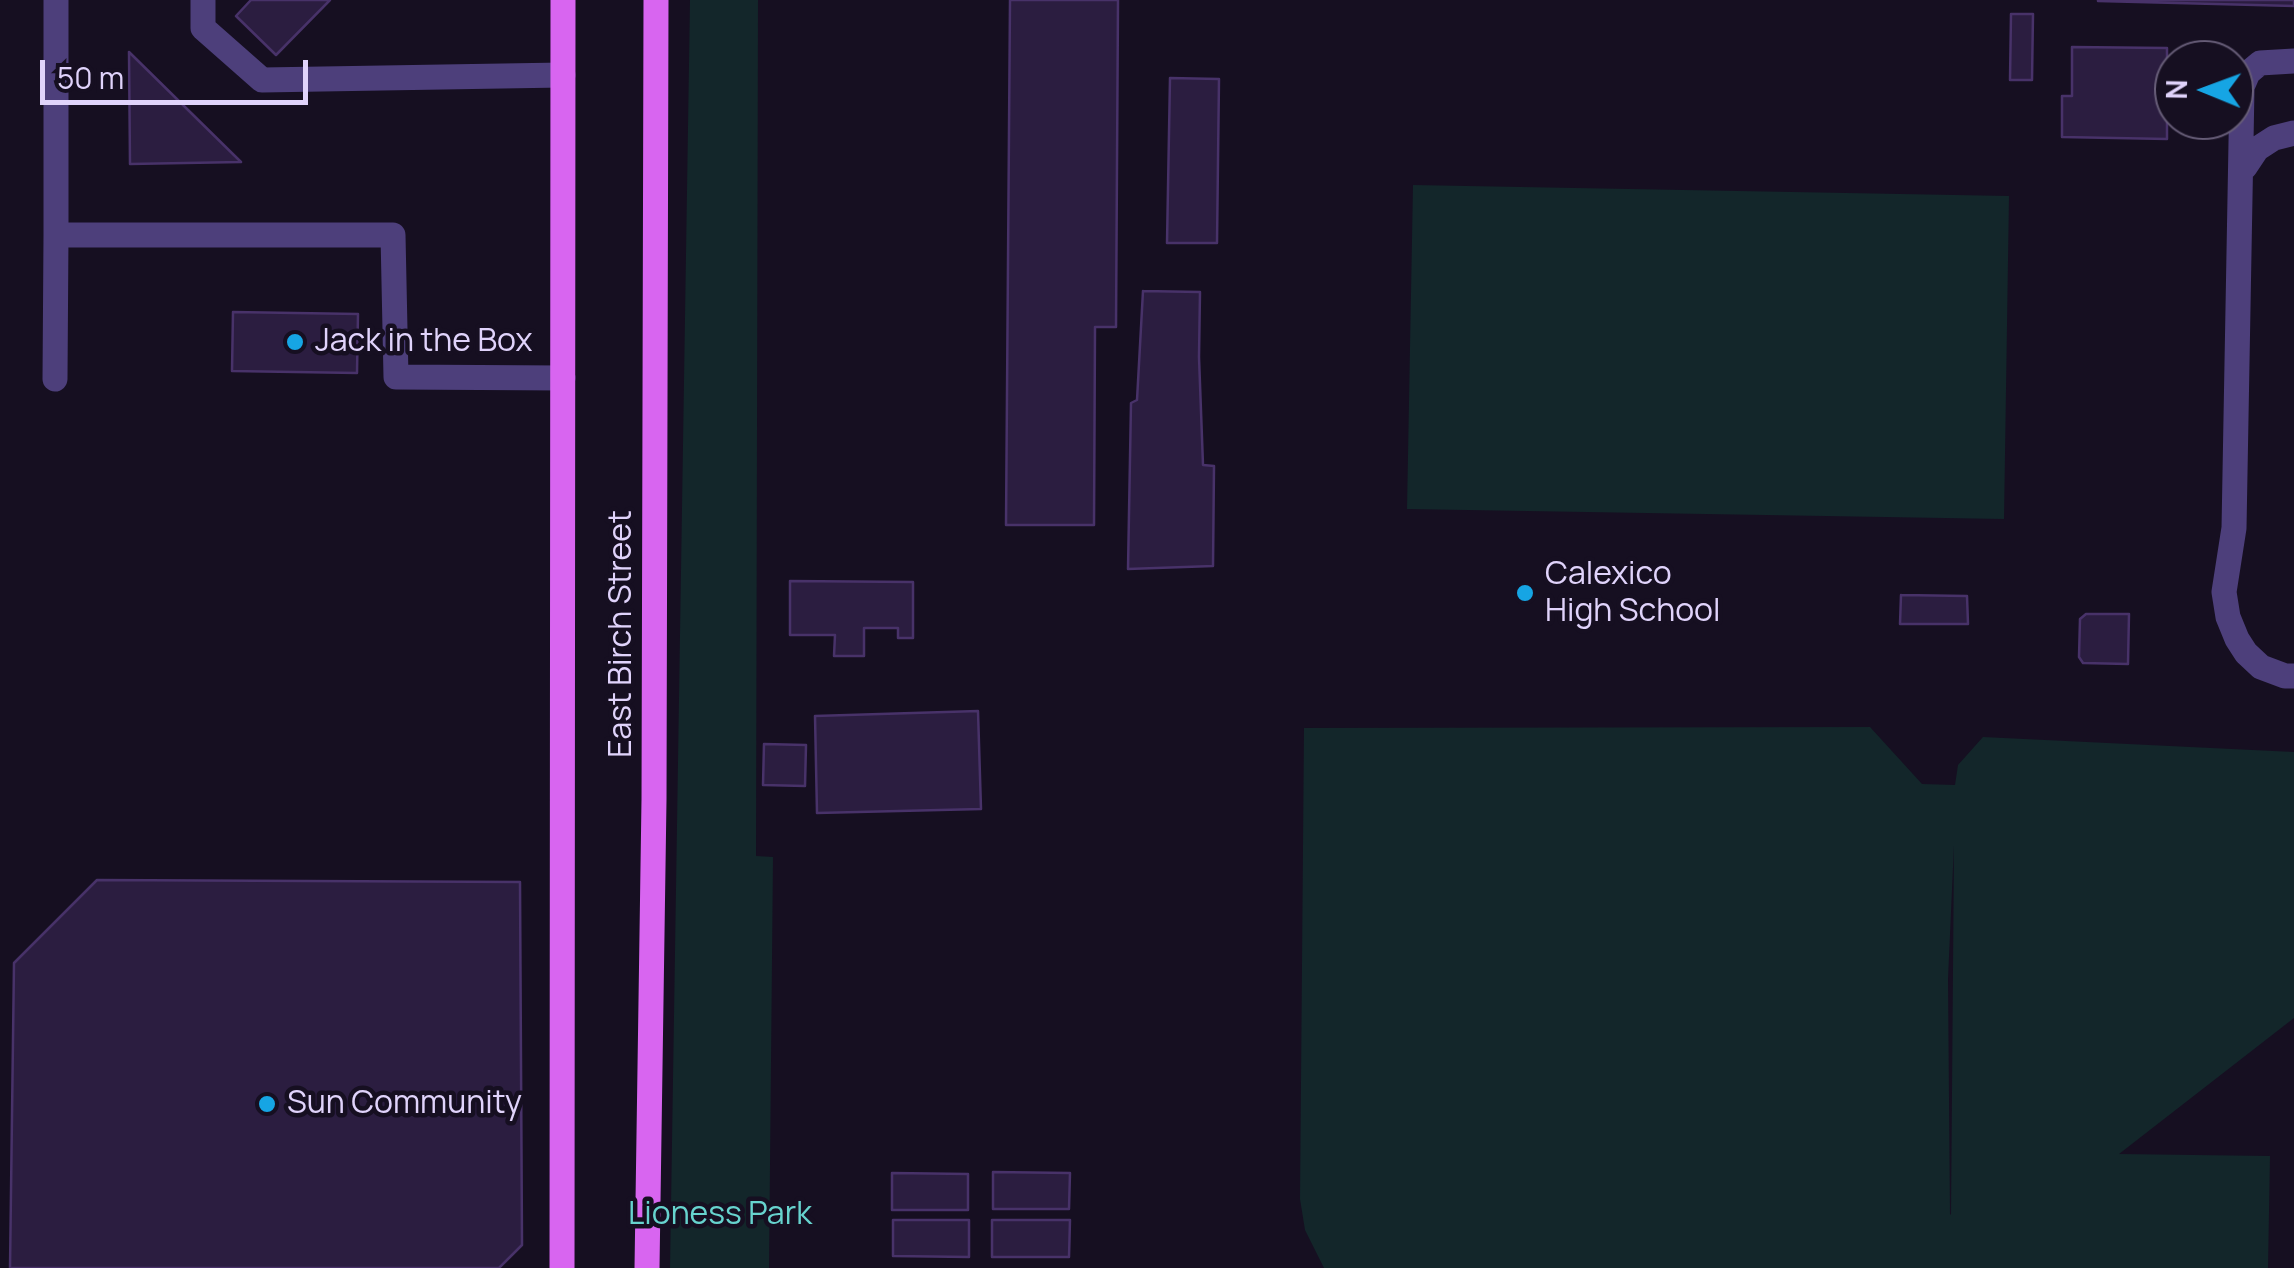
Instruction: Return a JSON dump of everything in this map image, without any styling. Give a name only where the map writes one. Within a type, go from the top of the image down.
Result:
[{"type":"main road","name":"East Birch Street","points":[[562,1268],[563,0]]},
{"type":"main road","name":"East Birch Street","points":[[647,1268],[654,800],[656,0]]},
{"type":"lane","points":[[56,0],[56,379]]},
{"type":"lane","points":[[202,0],[203,28],[262,80],[563,76]]},
{"type":"lane","points":[[2294,61],[2260,63],[2248,73],[2242,87],[2234,528],[2224,592],[2228,617],[2246,653],[2261,666],[2294,676]]},
{"type":"lane","points":[[2241,167],[2274,138],[2294,133]]},
{"type":"lane","points":[[56,235],[392,235],[396,377],[563,378]]},
{"type":"green space","name":"Lioness Park","points":[[690,0],[758,0],[756,856],[773,857],[769,1268],[670,1268]]},
{"type":"green space","points":[[1413,185],[2009,196],[2004,519],[1407,509]]},
{"type":"green space","points":[[1870,727],[1922,784],[1955,785],[1958,765],[1983,737],[2294,752],[2294,1018],[2119,1154],[2270,1156],[2268,1268],[1324,1268],[1305,1230],[1300,1199],[1304,728]],"holes":[[[1954,845],[1951,1214],[1948,979]]]},
{"type":"building","points":[[251,0],[330,0],[276,55],[236,16]]},
{"type":"building","points":[[1010,0],[1118,0],[1116,327],[1095,327],[1094,525],[1006,525]]},
{"type":"building","points":[[2294,0],[2294,6],[2098,1]]},
{"type":"building","points":[[2011,14],[2033,14],[2032,80],[2010,80]]},
{"type":"building","points":[[2072,47],[2154,48],[2154,139],[2062,137],[2062,96],[2072,96]]},
{"type":"building","points":[[129,52],[241,162],[130,164]]},
{"type":"building","points":[[1170,78],[1219,79],[1217,243],[1167,243]]},
{"type":"building","points":[[1143,291],[1200,292],[1203,465],[1214,466],[1213,566],[1128,569],[1131,403],[1137,400]]},
{"type":"building","name":"Jack in the Box","points":[[233,312],[358,314],[357,373],[232,371]]},
{"type":"building","points":[[790,581],[913,582],[913,638],[898,638],[898,628],[864,628],[864,656],[834,656],[835,635],[790,635]]},
{"type":"building","points":[[1901,595],[1967,596],[1968,624],[1900,624]]},
{"type":"building","points":[[2086,614],[2129,614],[2128,664],[2083,663],[2079,657],[2080,619]]},
{"type":"building","points":[[978,711],[981,809],[817,813],[815,716]]},
{"type":"building","points":[[764,744],[806,745],[805,786],[763,785]]},
{"type":"building","name":"Sun Community","points":[[97,880],[520,882],[522,1245],[499,1268],[10,1268],[14,963]]},
{"type":"building","points":[[993,1172],[1070,1173],[1069,1209],[993,1209]]},
{"type":"building","points":[[892,1173],[968,1174],[968,1210],[892,1210]]},
{"type":"building","points":[[893,1220],[969,1220],[969,1257],[893,1256]]},
{"type":"building","points":[[992,1220],[1070,1220],[1069,1257],[992,1257]]},
{"type":"place","name":"Jack in the Box","points":[[295,342]]},
{"type":"place","name":"Calexico High School","points":[[1525,593]]},
{"type":"place","name":"Sun Community","points":[[267,1104]]}]
